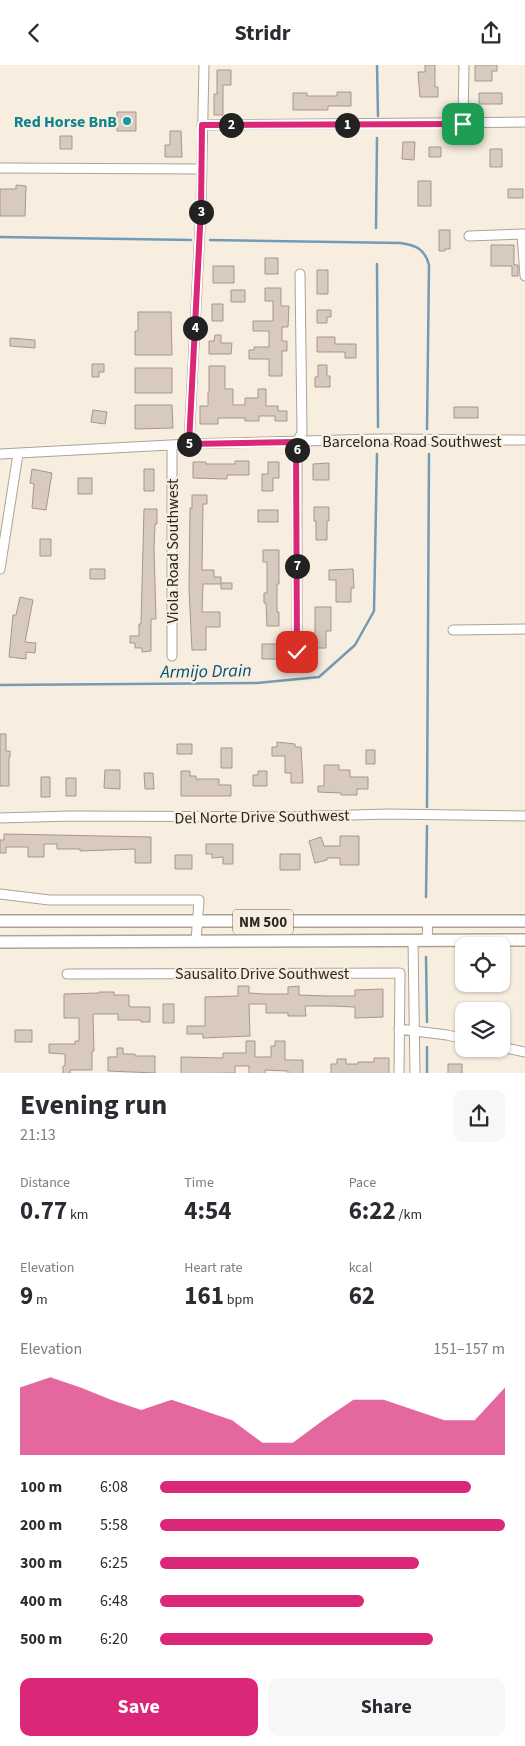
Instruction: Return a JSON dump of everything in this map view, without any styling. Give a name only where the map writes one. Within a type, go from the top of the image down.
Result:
[{"type":"main road","name":"NM 500","points":[[0,921],[525,921]]},
{"type":"main road","name":"NM 500","points":[[0,942],[525,940]]},
{"type":"street","points":[[189,444],[202,169],[204,65]]},
{"type":"street","points":[[463,124],[464,65]]},
{"type":"street","points":[[202,125],[525,122]]},
{"type":"street","points":[[0,168],[202,169]]},
{"type":"street","points":[[469,236],[524,234],[525,276]]},
{"type":"street","points":[[297,652],[296,442],[302,433],[300,273]]},
{"type":"street","name":"Barcelona Road Southwest","points":[[0,454],[189,444],[380,439],[525,440]]},
{"type":"street","name":"Viola Road Southwest","points":[[172,445],[172,656]]},
{"type":"street","points":[[0,569],[18,454]]},
{"type":"street","points":[[453,629],[525,629]]},
{"type":"street","name":"Del Norte Drive Southwest","points":[[0,817],[525,816]]},
{"type":"street","points":[[0,894],[49,900],[199,900],[196,941]]},
{"type":"street","points":[[427,940],[428,921]]},
{"type":"street","points":[[413,940],[415,1073]]},
{"type":"street","name":"Sausalito Drive Southwest","points":[[67,974],[400,973],[399,1029]]},
{"type":"street","points":[[399,1073],[399,1029],[455,1038]]},
{"type":"street","points":[[510,1049],[525,1052]]},
{"type":"building","points":[[425,65],[435,65],[435,87],[438,87],[438,97],[420,97],[418,72],[425,72]]},
{"type":"building","points":[[475,65],[497,65],[497,71],[492,71],[492,81],[475,81]]},
{"type":"building","points":[[217,70],[231,70],[231,85],[223,85],[223,115],[214,115],[214,94],[217,94]]},
{"type":"building","points":[[337,92],[351,92],[351,106],[328,106],[328,110],[293,110],[293,93],[307,93],[307,96],[337,96]]},
{"type":"building","points":[[479,93],[502,93],[502,104],[479,104]]},
{"type":"building","name":"Red Horse BnB","points":[[117,112],[136,112],[136,131],[117,131]]},
{"type":"building","points":[[170,131],[181,131],[182,157],[165,157],[165,145],[170,145]]},
{"type":"building","points":[[60,136],[72,136],[72,149],[60,149]]},
{"type":"building","points":[[403,142],[415,142],[414,160],[402,159]]},
{"type":"building","points":[[429,147],[441,147],[441,157],[429,157]]},
{"type":"building","points":[[490,149],[502,149],[502,167],[490,167]]},
{"type":"building","points":[[418,181],[431,181],[431,206],[418,206]]},
{"type":"building","points":[[16,185],[26,186],[25,216],[0,216],[0,189],[16,189]]},
{"type":"building","points":[[508,189],[523,189],[523,198],[508,198]]},
{"type":"building","points":[[439,230],[450,230],[450,249],[439,251]]},
{"type":"building","points":[[491,245],[514,245],[514,265],[518,265],[518,276],[512,276],[512,266],[491,266]]},
{"type":"building","points":[[265,258],[278,258],[278,274],[265,274]]},
{"type":"building","points":[[213,266],[234,266],[234,283],[213,283]]},
{"type":"building","points":[[317,270],[328,270],[328,294],[317,294]]},
{"type":"building","points":[[265,288],[281,288],[281,306],[289,306],[288,327],[282,327],[282,341],[287,341],[287,351],[282,351],[282,376],[269,376],[269,359],[249,359],[249,350],[254,350],[254,347],[269,347],[269,331],[253,331],[253,321],[273,321],[273,301],[265,301]]},
{"type":"building","points":[[231,290],[245,290],[245,302],[231,302]]},
{"type":"building","points":[[212,304],[223,304],[223,321],[212,321]]},
{"type":"building","points":[[317,310],[331,310],[331,317],[327,317],[327,323],[317,323]]},
{"type":"building","points":[[138,312],[171,312],[172,355],[135,355],[135,331],[138,331]]},
{"type":"building","points":[[215,335],[221,335],[221,343],[232,343],[231,354],[209,354],[209,341],[214,341]]},
{"type":"building","points":[[317,337],[335,337],[335,344],[356,344],[356,358],[345,358],[345,352],[317,352]]},
{"type":"building","points":[[10,338],[35,340],[35,348],[10,346]]},
{"type":"building","points":[[92,364],[104,364],[104,372],[99,372],[99,377],[92,377]]},
{"type":"building","points":[[318,365],[327,365],[330,387],[315,387],[315,377],[318,377]]},
{"type":"building","points":[[209,366],[225,366],[225,389],[233,389],[233,405],[245,405],[245,398],[258,398],[258,389],[266,389],[266,406],[278,406],[278,411],[287,411],[287,421],[275,421],[275,416],[259,416],[259,421],[245,421],[245,418],[218,418],[218,424],[200,424],[200,406],[208,406]]},
{"type":"building","points":[[135,368],[172,368],[172,393],[135,393]]},
{"type":"building","points":[[135,405],[172,405],[173,428],[135,429]]},
{"type":"building","points":[[454,407],[478,407],[478,418],[454,418]]},
{"type":"building","points":[[93,410],[107,412],[105,424],[91,422]]},
{"type":"building","points":[[235,461],[249,461],[249,475],[227,475],[227,479],[193,478],[193,462],[235,464]]},
{"type":"building","points":[[268,462],[279,462],[279,478],[273,478],[273,491],[262,491],[262,474],[268,474]]},
{"type":"building","points":[[329,463],[329,480],[313,480],[313,464]]},
{"type":"building","points":[[32,469],[52,473],[46,510],[32,508],[34,484],[30,483]]},
{"type":"building","points":[[144,469],[154,469],[154,491],[144,491]]},
{"type":"building","points":[[78,478],[92,478],[92,494],[78,494]]},
{"type":"building","points":[[192,495],[207,495],[207,504],[203,504],[202,570],[214,570],[214,577],[221,577],[221,583],[232,583],[232,589],[221,589],[221,584],[203,584],[202,612],[220,612],[220,627],[206,627],[206,650],[192,650],[189,589],[190,508],[192,508]]},
{"type":"building","points":[[314,507],[329,507],[327,540],[316,540]]},
{"type":"building","points":[[144,509],[157,509],[154,549],[156,619],[151,619],[151,651],[142,652],[142,648],[135,648],[135,643],[130,643],[130,636],[139,636],[139,624],[141,624]]},
{"type":"building","points":[[258,510],[278,510],[278,522],[258,522]]},
{"type":"building","points":[[40,539],[51,539],[51,556],[40,556]]},
{"type":"building","points":[[263,550],[279,550],[277,612],[279,612],[279,626],[267,626],[264,593],[267,593],[267,562],[263,562]]},
{"type":"building","points":[[90,569],[105,569],[105,579],[90,579]]},
{"type":"building","points":[[353,569],[354,588],[351,588],[351,602],[336,602],[336,580],[329,580],[329,570]]},
{"type":"building","points":[[20,597],[33,600],[25,642],[36,643],[35,653],[26,652],[26,659],[9,657],[13,615],[16,615]]},
{"type":"building","points":[[315,607],[331,607],[331,631],[326,631],[326,648],[311,648],[311,633],[315,633]]},
{"type":"building","points":[[262,644],[277,644],[277,659],[262,659]]},
{"type":"building","points":[[0,734],[6,734],[6,751],[10,751],[9,786],[0,786]]},
{"type":"building","points":[[277,742],[295,744],[295,747],[301,747],[303,783],[291,783],[291,773],[285,773],[285,756],[272,756],[272,747],[277,747]]},
{"type":"building","points":[[177,744],[192,744],[192,754],[177,754]]},
{"type":"building","points":[[221,748],[232,748],[232,768],[221,768]]},
{"type":"building","points":[[366,750],[375,750],[375,764],[366,764]]},
{"type":"building","points":[[324,765],[339,765],[339,770],[350,770],[350,777],[368,777],[368,789],[357,789],[357,795],[318,792],[318,786],[324,786]]},
{"type":"building","points":[[105,770],[120,770],[120,789],[104,788]]},
{"type":"building","points":[[181,771],[190,771],[190,776],[196,776],[196,779],[219,779],[219,785],[231,785],[231,796],[181,796]]},
{"type":"building","points":[[258,771],[267,771],[267,786],[253,786],[253,775],[258,775]]},
{"type":"building","points":[[144,773],[153,773],[154,789],[145,789]]},
{"type":"building","points":[[41,777],[50,777],[50,797],[41,797]]},
{"type":"building","points":[[66,778],[76,778],[76,796],[66,796]]},
{"type":"building","points":[[4,834],[151,837],[151,863],[135,863],[135,849],[80,851],[80,849],[57,849],[57,844],[44,844],[44,857],[28,857],[28,847],[6,847],[6,853],[0,853],[0,840],[4,840]]},
{"type":"building","points":[[340,836],[359,836],[359,865],[340,865],[340,858],[327,858],[327,860],[315,863],[309,841],[321,837],[324,846],[340,846]]},
{"type":"building","points":[[206,844],[233,844],[233,864],[223,864],[223,857],[212,858],[212,854],[206,854]]},
{"type":"building","points":[[280,854],[300,854],[300,870],[280,870]]},
{"type":"building","points":[[175,855],[192,855],[192,869],[175,869]]},
{"type":"building","points":[[238,986],[249,986],[249,993],[288,994],[288,987],[299,986],[299,995],[327,996],[355,996],[355,990],[383,989],[383,1017],[355,1018],[355,1007],[332,1006],[305,1006],[306,1016],[288,1016],[288,1013],[266,1013],[266,1004],[249,1004],[250,1036],[203,1038],[203,1034],[187,1034],[187,1026],[205,1026],[205,997],[238,996]]},
{"type":"building","points":[[114,992],[114,995],[129,995],[129,1006],[150,1007],[150,1022],[118,1020],[118,1014],[93,1014],[94,1051],[92,1051],[92,1070],[70,1070],[70,1073],[63,1073],[65,1054],[49,1053],[49,1044],[75,1044],[75,1041],[79,1041],[79,1018],[64,1018],[64,994]]},
{"type":"building","points":[[163,1004],[174,1004],[174,1023],[163,1023]]},
{"type":"building","points":[[15,1030],[32,1030],[32,1042],[15,1042]]},
{"type":"building","points":[[246,1041],[255,1041],[255,1057],[271,1057],[271,1046],[275,1046],[275,1041],[285,1041],[285,1060],[303,1060],[303,1073],[265,1070],[265,1073],[249,1073],[249,1066],[235,1066],[235,1073],[181,1073],[181,1057],[223,1058],[223,1053],[246,1053]]},
{"type":"building","points":[[117,1048],[123,1048],[123,1054],[155,1056],[155,1073],[108,1071],[108,1057],[117,1057]]},
{"type":"building","points":[[374,1058],[389,1058],[389,1073],[331,1073],[331,1064],[337,1064],[337,1059],[346,1059],[346,1064],[374,1062]]},
{"type":"building","points":[[448,1064],[462,1064],[462,1073],[448,1073]]},
{"type":"waterway","name":"Armijo Drain","points":[[377,65],[378,116]]},
{"type":"waterway","name":"Armijo Drain","points":[[376,228],[377,138]]},
{"type":"waterway","points":[[0,237],[191,240]]},
{"type":"waterway","points":[[210,240],[400,243],[419,249],[425,255],[429,265],[427,429]]},
{"type":"waterway","name":"Armijo Drain","points":[[377,264],[378,427]]},
{"type":"waterway","name":"Armijo Drain","points":[[0,685],[257,683],[319,677],[355,645],[374,611],[377,454]]},
{"type":"waterway","points":[[427,807],[429,454]]},
{"type":"waterway","points":[[426,897],[427,826]]},
{"type":"waterway","points":[[426,957],[427,1022]]},
{"type":"waterway","points":[[427,1047],[427,1073]]},
{"type":"place","name":"Red Horse BnB","points":[[127,121]]},
{"type":"route","points":[[297,652],[296,442],[189,444],[201,208],[202,125],[463,124]]}]
